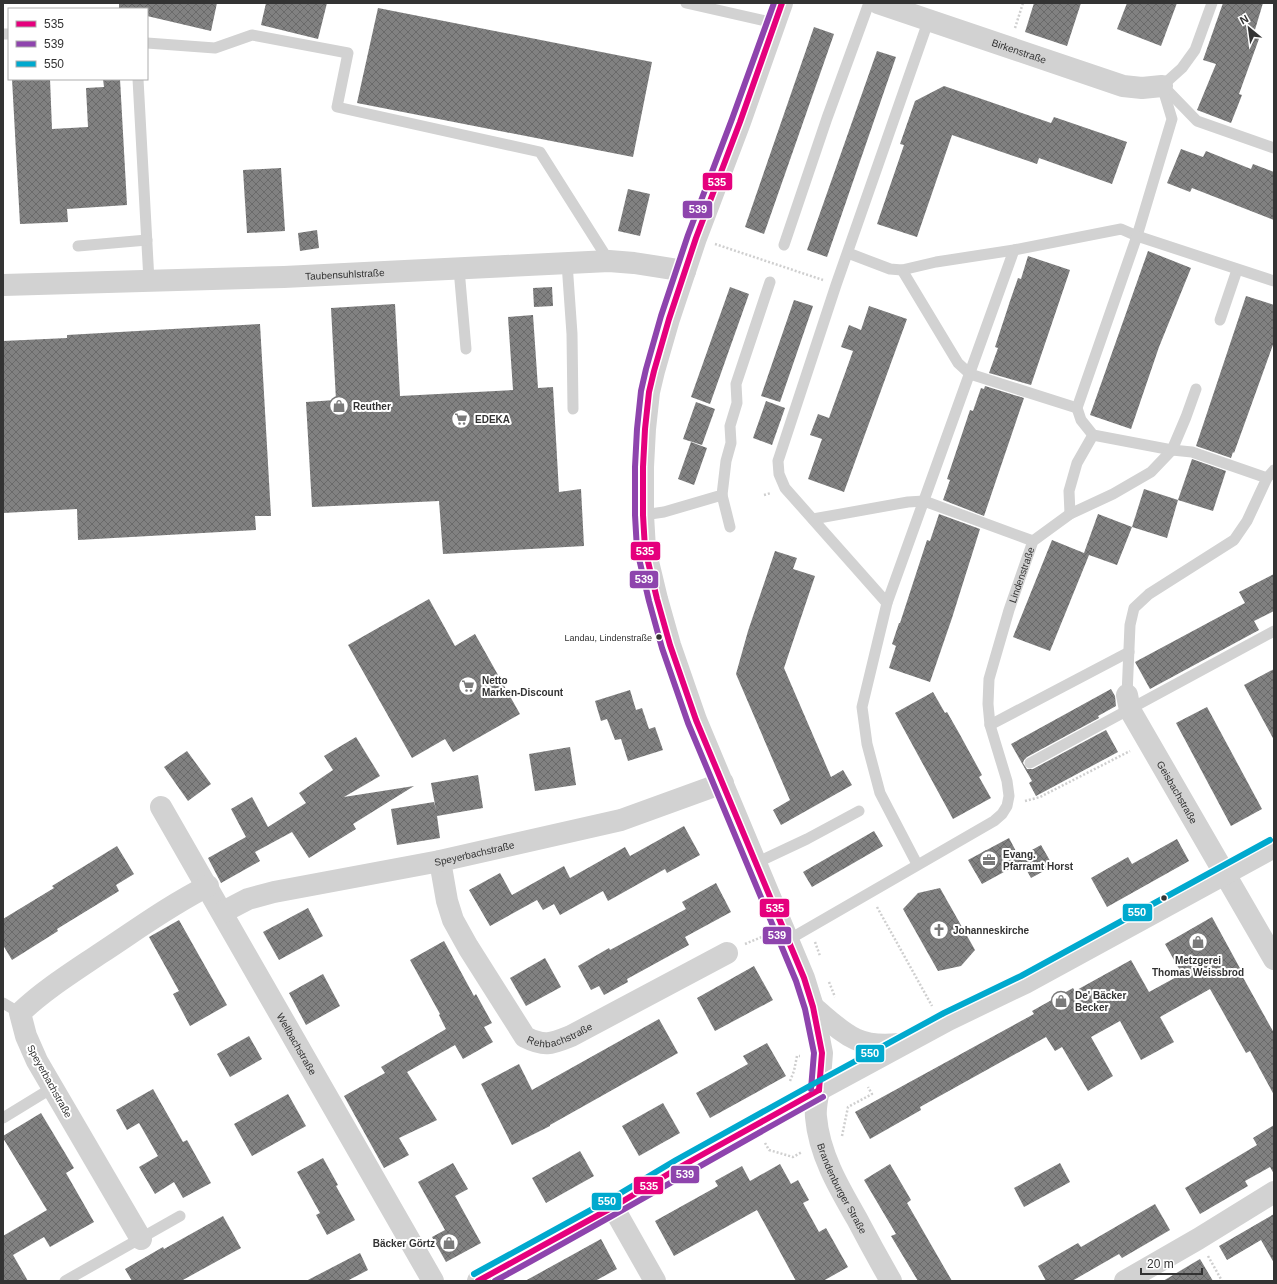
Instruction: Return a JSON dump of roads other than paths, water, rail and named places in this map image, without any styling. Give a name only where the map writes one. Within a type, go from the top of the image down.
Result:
[{"type":"street","name":"Brandenburger Straße","points":[[782,3],[696,238],[654,371],[649,392],[643,468],[645,549],[651,578],[664,625],[696,720],[804,978],[813,1007],[822,1053],[816,1108],[817,1123],[823,1150],[845,1198],[891,1281]]},
{"type":"street","name":"Birkenstraße","points":[[878,3],[929,19],[1123,86],[1142,88],[1162,86]]},
{"type":"street","name":"Taubensuhlstraße","points":[[3,285],[284,277],[608,261],[634,263],[685,271]]},
{"type":"street","name":"Geisbachstraße","points":[[1128,702],[1148,742],[1274,959]]},
{"type":"street","name":"Speyerbachstraße","points":[[223,912],[248,899],[274,892],[440,862],[621,820],[723,783]]},
{"type":"street","name":"Wellbachstraße","points":[[161,807],[223,912],[433,1281]]},
{"type":"street","points":[[478,1281],[818,1090],[963,1013],[1025,983],[1274,847]]},
{"type":"street","name":"Rehbachstraße","points":[[440,862],[447,901],[453,920],[468,947],[525,1037],[536,1042],[551,1044],[571,1036],[727,953]]},
{"type":"street","name":"Speyerbachstraße","points":[[141,1239],[52,1088],[11,1008],[36,997],[178,902],[208,886]]},
{"type":"street","points":[[813,1007],[848,1035],[863,1043],[881,1046],[904,1044]]},
{"type":"street","points":[[1125,1281],[1198,1239],[1274,1192]]},
{"type":"street","points":[[612,1207],[655,1281]]},
{"type":"lane","points":[[686,3],[721,7],[775,23]]},
{"type":"lane","points":[[784,245],[827,118],[869,3]]},
{"type":"lane","points":[[1162,86],[1182,68],[1195,50],[1212,3]]},
{"type":"lane","points":[[887,603],[785,488],[779,474],[778,461],[836,285],[929,19]]},
{"type":"lane","points":[[148,43],[215,48],[252,35],[348,53],[337,107],[540,152],[608,261]]},
{"type":"lane","points":[[138,80],[149,281]]},
{"type":"lane","points":[[1162,86],[1196,121],[1274,148]]},
{"type":"lane","points":[[1128,702],[1130,625],[1134,608],[1149,594],[1234,540],[1271,474],[1192,452],[1172,450],[1093,435],[1081,420],[1077,408],[1137,236],[1172,119],[1162,86]]},
{"type":"lane","points":[[848,253],[890,269],[902,270],[936,262],[1014,250],[1122,229],[1137,236],[1274,281]]},
{"type":"lane","points":[[78,246],[147,240]]},
{"type":"lane","points":[[785,933],[807,928],[917,864],[880,793],[867,744],[862,707],[887,603],[1014,250]]},
{"type":"lane","points":[[567,264],[572,334],[573,409]]},
{"type":"lane","points":[[459,268],[466,349]]},
{"type":"lane","points":[[902,270],[958,363],[970,374],[1077,408]]},
{"type":"lane","points":[[1220,320],[1237,270]]},
{"type":"lane","points":[[730,527],[722,495],[726,461],[731,443],[730,426],[737,403],[736,384],[770,282]]},
{"type":"lane","points":[[1172,450],[1196,389]]},
{"type":"lane","points":[[1070,514],[1069,491],[1078,463],[1093,435]]},
{"type":"lane","name":"Lindenstraße","points":[[917,864],[994,821],[1002,814],[1007,806],[1007,781],[990,725],[988,704],[989,679],[1004,624],[1033,541],[1070,514],[1113,494],[1151,472],[1172,450]]},
{"type":"lane","points":[[643,515],[664,512],[722,495]]},
{"type":"lane","points":[[813,519],[908,502],[924,502],[1033,541]]},
{"type":"lane","points":[[1030,763],[1128,702],[1274,631]]},
{"type":"lane","points":[[990,725],[1129,652]]},
{"type":"lane","points":[[756,863],[807,839],[859,811]]},
{"type":"lane","points":[[3,1118],[52,1088]]},
{"type":"lane","points":[[65,1281],[180,1216]]},
{"type":"place","name":"Reuther","points":[[339,406]]},
{"type":"place","name":"EDEKA","points":[[461,419]]},
{"type":"place","name":"Landau, Lindenstraße","points":[[659,637]]},
{"type":"place","name":"Netto Marken-Discount","points":[[468,686]]},
{"type":"place","name":"Evang. Pfarramt Horst","points":[[989,860]]},
{"type":"place","name":"Johanneskirche","points":[[939,930]]},
{"type":"place","name":"Metzgerei Thomas Weissbrod","points":[[1198,942]]},
{"type":"place","name":"De' Bäcker Becker","points":[[1061,1001]]},
{"type":"place","name":"Bäcker Görtz","points":[[449,1243]]}]
